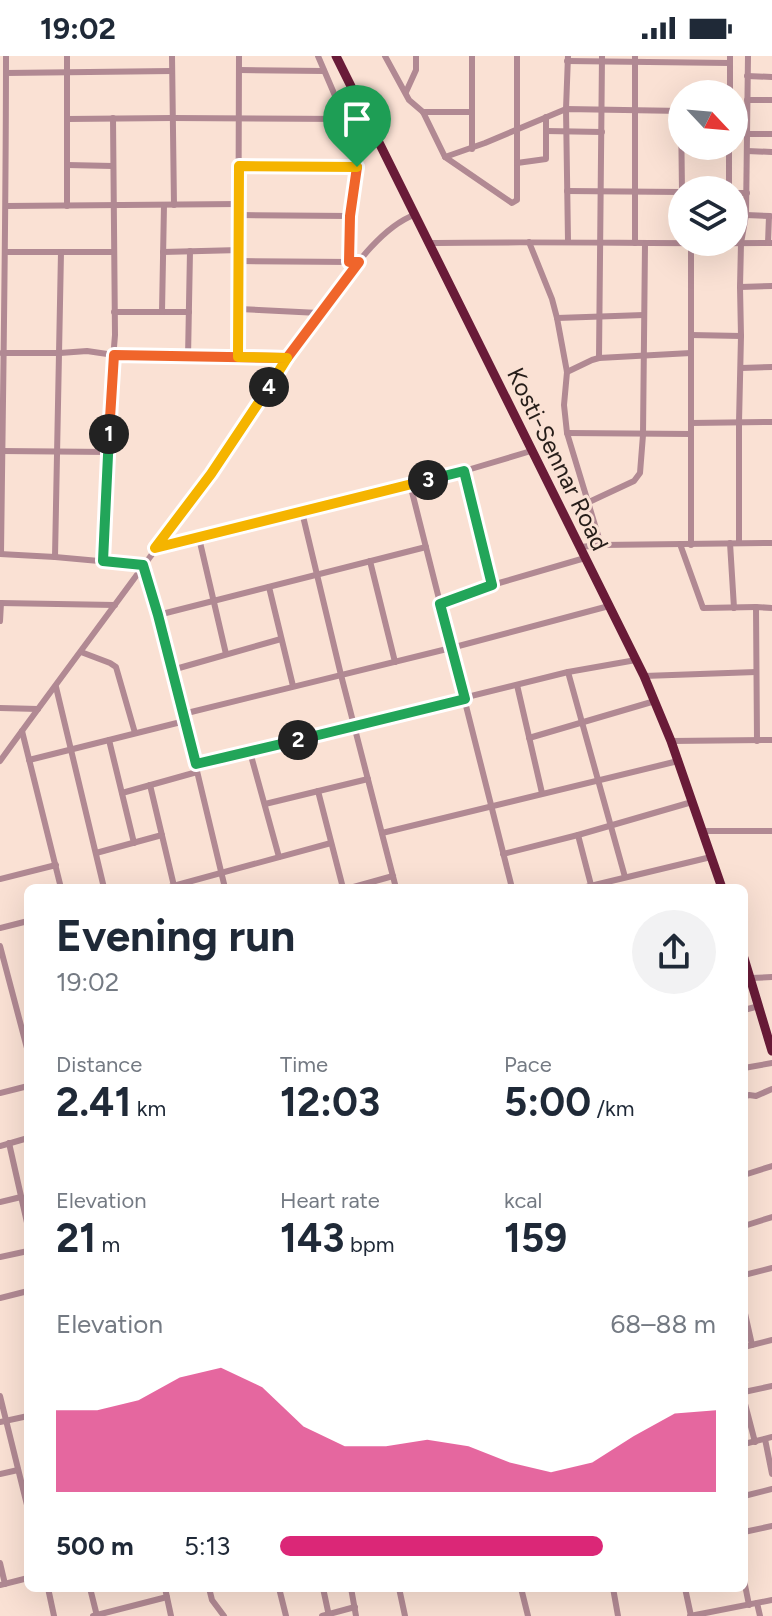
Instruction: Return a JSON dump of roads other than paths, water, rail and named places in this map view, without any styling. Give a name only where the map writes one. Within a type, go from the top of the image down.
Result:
[{"type":"highway","name":"Kosti-Sennar Road","points":[[336,56],[644,676],[671,741],[721,884]]},
{"type":"highway","points":[[748,970],[772,1051]]},
{"type":"street","points":[[6,56],[3,87],[3,189],[6,206],[2,224],[5,252],[0,554],[143,565]]},
{"type":"street","points":[[67,56],[67,206]]},
{"type":"street","points":[[172,56],[174,205]]},
{"type":"street","points":[[238,357],[239,56]]},
{"type":"street","points":[[318,56],[356,140],[358,156],[350,216],[349,262]]},
{"type":"street","points":[[385,56],[409,100],[423,112],[445,157],[510,203],[517,200],[517,56]]},
{"type":"street","points":[[406,92],[416,70],[416,56]]},
{"type":"street","points":[[472,56],[472,149]]},
{"type":"street","points":[[747,80],[748,56]]},
{"type":"street","points":[[568,241],[568,59],[730,60]]},
{"type":"street","points":[[599,358],[602,59]]},
{"type":"street","points":[[635,59],[635,243]]},
{"type":"street","points":[[239,70],[324,71]]},
{"type":"street","points":[[6,73],[172,71]]},
{"type":"street","points":[[747,76],[772,77]]},
{"type":"street","points":[[748,100],[772,100]]},
{"type":"street","points":[[445,157],[472,149],[566,109],[668,110]]},
{"type":"street","points":[[423,112],[472,112]]},
{"type":"street","points":[[517,163],[546,160],[546,117]]},
{"type":"street","points":[[103,561],[114,355],[113,118]]},
{"type":"street","points":[[67,119],[345,119]]},
{"type":"street","points":[[546,131],[602,132]]},
{"type":"street","points":[[748,134],[772,134]]},
{"type":"street","points":[[748,151],[772,152]]},
{"type":"street","points":[[67,165],[113,166]]},
{"type":"street","points":[[239,166],[357,167]]},
{"type":"street","points":[[567,191],[668,192]]},
{"type":"street","points":[[6,206],[238,204]]},
{"type":"street","points":[[162,312],[164,205]]},
{"type":"street","points":[[239,215],[350,216]]},
{"type":"street","points":[[0,761],[211,474],[319,313],[383,236],[414,215]]},
{"type":"street","points":[[748,215],[770,216],[770,243],[748,243]]},
{"type":"street","points":[[428,243],[568,241],[668,244]]},
{"type":"street","points":[[529,242],[557,318],[567,372],[564,405],[567,433],[601,545]]},
{"type":"street","points":[[589,502],[637,479],[640,473],[645,244]]},
{"type":"street","points":[[163,252],[240,250]]},
{"type":"street","points":[[188,358],[190,251]]},
{"type":"street","points":[[5,252],[113,252]]},
{"type":"street","points":[[55,557],[61,252]]},
{"type":"street","points":[[691,256],[691,545]]},
{"type":"street","points":[[734,608],[741,368],[741,256]]},
{"type":"street","points":[[240,261],[359,262]]},
{"type":"street","points":[[740,287],[772,286]]},
{"type":"street","points":[[239,309],[319,313]]},
{"type":"street","points":[[114,312],[189,312]]},
{"type":"street","points":[[557,318],[644,315]]},
{"type":"street","points":[[691,335],[741,336]]},
{"type":"street","points":[[2,357],[87,351],[188,358],[287,358]]},
{"type":"street","points":[[567,372],[599,358],[691,353]]},
{"type":"street","points":[[741,368],[772,367]]},
{"type":"street","points":[[691,423],[772,422]]},
{"type":"street","points":[[567,433],[691,434]]},
{"type":"street","points":[[2,451],[109,452]]},
{"type":"street","points":[[155,548],[464,471],[531,451]]},
{"type":"street","points":[[464,471],[492,585]]},
{"type":"street","points":[[410,484],[511,884]]},
{"type":"street","points":[[302,512],[395,884]]},
{"type":"street","points":[[199,538],[226,654]]},
{"type":"street","points":[[579,547],[772,543]]},
{"type":"street","points":[[680,544],[703,608],[772,608]]},
{"type":"street","points":[[158,615],[426,547]]},
{"type":"street","points":[[440,604],[585,558]]},
{"type":"street","points":[[370,561],[395,662]]},
{"type":"street","points":[[143,565],[224,884]]},
{"type":"street","points":[[269,587],[293,686]]},
{"type":"street","points":[[0,621],[1,603],[115,605]]},
{"type":"street","points":[[29,760],[135,733],[293,686],[609,606]]},
{"type":"street","points":[[756,607],[757,741]]},
{"type":"street","points":[[172,670],[281,639]]},
{"type":"street","points":[[81,652],[116,667],[135,733]]},
{"type":"street","points":[[122,793],[250,752],[568,672],[636,660]]},
{"type":"street","points":[[568,672],[625,877]]},
{"type":"street","points":[[644,676],[756,672]]},
{"type":"street","points":[[517,685],[542,793]]},
{"type":"street","points":[[56,687],[103,884]]},
{"type":"street","points":[[529,738],[655,701]]},
{"type":"street","points":[[0,708],[38,709]]},
{"type":"street","points":[[22,731],[60,884]]},
{"type":"street","points":[[109,740],[134,843]]},
{"type":"street","points":[[671,741],[772,740]]},
{"type":"street","points":[[250,752],[279,857]]},
{"type":"street","points":[[382,833],[678,761]]},
{"type":"street","points":[[265,804],[368,779]]},
{"type":"street","points":[[150,785],[174,884]]},
{"type":"street","points":[[318,791],[342,884]]},
{"type":"street","points":[[503,854],[693,801]]},
{"type":"street","points":[[702,831],[772,831]]},
{"type":"street","points":[[96,853],[162,835]]},
{"type":"street","points":[[578,835],[591,884]]},
{"type":"street","points":[[182,884],[331,843]]},
{"type":"street","points":[[595,884],[711,857]]},
{"type":"street","points":[[0,879],[56,865]]},
{"type":"street","points":[[364,884],[393,876]]},
{"type":"street","points":[[0,928],[24,922]]},
{"type":"street","points":[[0,946],[24,1028]]},
{"type":"street","points":[[751,978],[772,977]]},
{"type":"street","points":[[0,983],[9,980]]},
{"type":"street","points":[[748,1009],[759,1006]]},
{"type":"street","points":[[748,1067],[772,1063]]},
{"type":"street","points":[[0,1093],[24,1087]]},
{"type":"street","points":[[748,1095],[756,1096],[772,1089]]},
{"type":"street","points":[[0,1146],[24,1139]]},
{"type":"street","points":[[9,1143],[24,1210]]},
{"type":"street","points":[[748,1174],[772,1166]]},
{"type":"street","points":[[0,1202],[21,1197]]},
{"type":"street","points":[[748,1225],[772,1217]]},
{"type":"street","points":[[0,1257],[24,1252]]},
{"type":"street","points":[[748,1274],[772,1268]]},
{"type":"street","points":[[0,1298],[24,1292]]},
{"type":"street","points":[[748,1327],[752,1345]]},
{"type":"street","points":[[748,1346],[772,1340]]},
{"type":"street","points":[[748,1391],[772,1386]]},
{"type":"street","points":[[0,1396],[3,1422],[24,1493]]},
{"type":"street","points":[[748,1415],[755,1442]]},
{"type":"street","points":[[3,1422],[24,1417]]},
{"type":"street","points":[[748,1443],[768,1438],[772,1474]]},
{"type":"street","points":[[0,1474],[18,1470]]},
{"type":"street","points":[[748,1495],[772,1489]]},
{"type":"street","points":[[748,1531],[772,1526]]},
{"type":"street","points":[[0,1563],[3,1585],[24,1579]]},
{"type":"street","points":[[748,1591],[760,1616]]},
{"type":"street","points":[[49,1592],[54,1616]]},
{"type":"street","points":[[91,1592],[96,1616],[126,1612],[167,1597]]},
{"type":"street","points":[[166,1592],[171,1616]]},
{"type":"street","points":[[210,1592],[224,1616]]},
{"type":"street","points":[[280,1592],[286,1616]]},
{"type":"street","points":[[324,1592],[327,1615],[355,1607]]},
{"type":"street","points":[[352,1592],[356,1616]]},
{"type":"street","points":[[400,1592],[405,1616]]},
{"type":"street","points":[[522,1592],[528,1616]]},
{"type":"street","points":[[614,1592],[618,1616]]},
{"type":"street","points":[[686,1592],[691,1616],[772,1600]]}]
